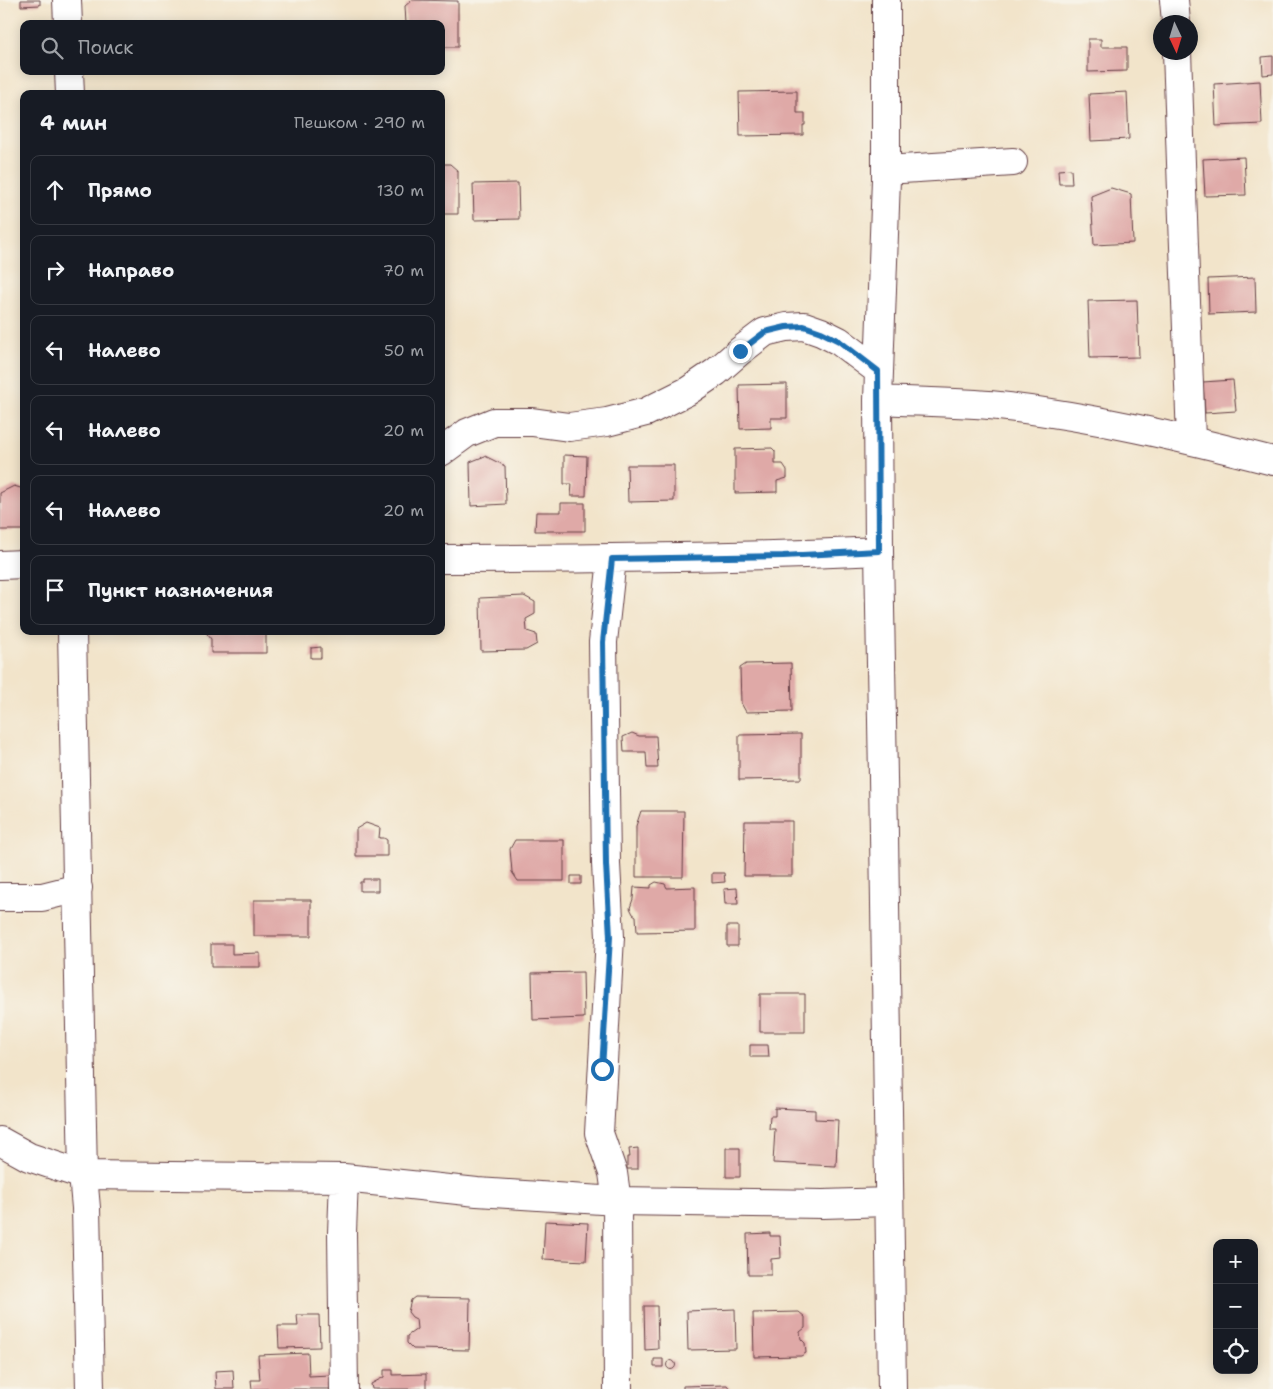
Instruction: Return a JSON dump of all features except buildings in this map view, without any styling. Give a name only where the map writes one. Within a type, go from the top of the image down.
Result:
[{"type":"street","points":[[67,0],[68,20]]},
{"type":"street","points":[[886,0],[886,170],[878,400],[892,1389]]},
{"type":"street","points":[[1174,0],[1175,15]]},
{"type":"street","points":[[1177,60],[1191,440]]},
{"type":"street","points":[[69,75],[70,90]]},
{"type":"street","points":[[886,170],[1013,162]]},
{"type":"street","points":[[445,449],[467,433],[494,422],[532,422],[569,427],[607,422],[646,412],[688,391],[716,372],[765,332],[786,327],[804,326],[821,332],[839,341],[878,371]]},
{"type":"street","points":[[878,400],[998,406],[1060,414],[1191,440],[1273,461]]},
{"type":"street","points":[[445,559],[783,556],[879,551]]},
{"type":"street","points":[[612,559],[603,642],[606,864],[610,937],[599,1133],[612,1173],[617,1201],[618,1389]]},
{"type":"street","points":[[0,565],[20,564]]},
{"type":"street","points":[[72,635],[83,1175],[86,1208],[90,1389]]},
{"type":"street","points":[[0,897],[42,897],[78,888]]},
{"type":"street","points":[[0,1141],[29,1158],[83,1175],[344,1178],[477,1192],[617,1201],[823,1204],[889,1202]]},
{"type":"street","points":[[344,1178],[342,1233],[344,1389]]},
{"type":"route","points":[[602,1069],[610,937],[606,864],[603,642],[612,559],[783,556],[879,551],[878,371],[839,341],[804,326],[786,327],[765,332],[740,351]]}]
